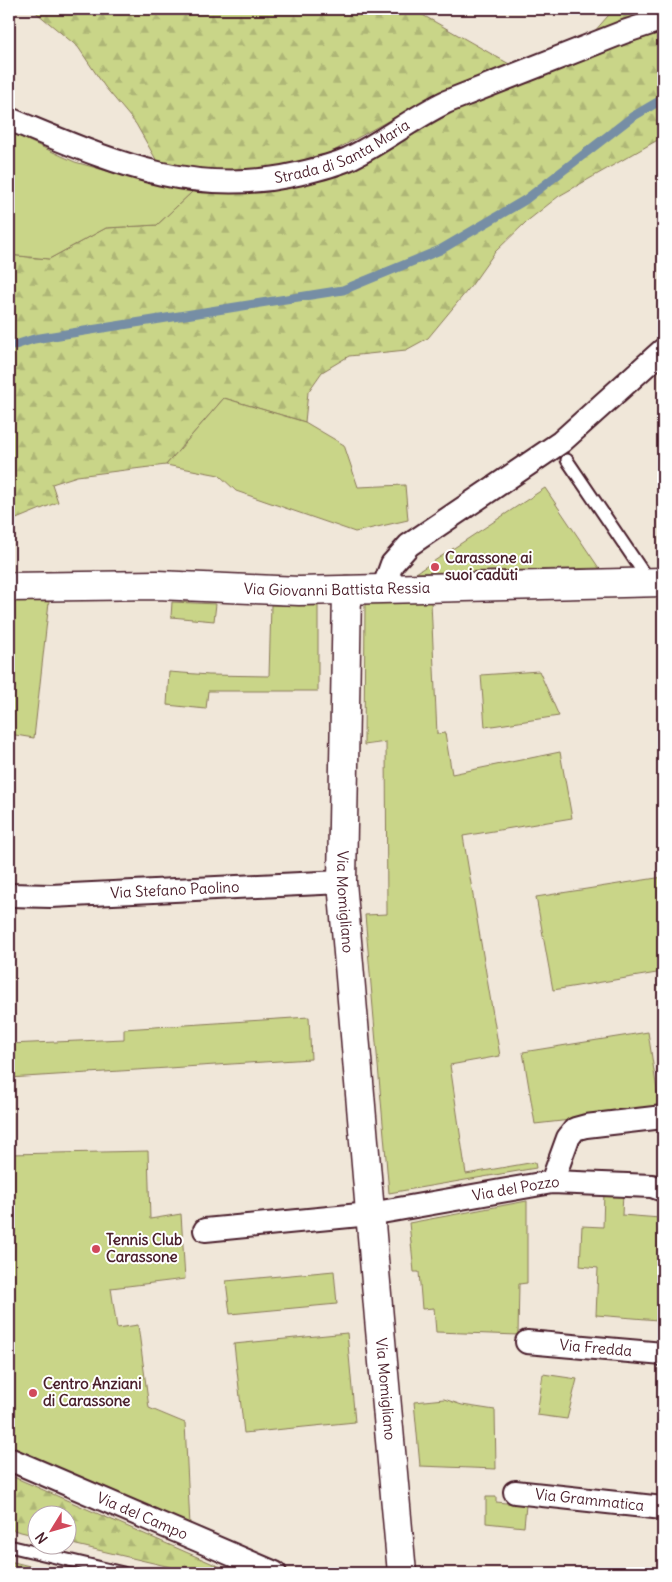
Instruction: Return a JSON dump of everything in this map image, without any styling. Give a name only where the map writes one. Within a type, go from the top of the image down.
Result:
[{"type":"street","name":"Strada di Santa Maria","points":[[9,120],[90,152],[154,172],[207,182],[265,180],[312,170],[348,159],[446,102],[624,32],[663,19]]},
{"type":"street","points":[[383,589],[392,564],[409,545],[560,442],[663,350]]},
{"type":"street","name":"Via Giovanni Battista Ressia","points":[[9,587],[156,585],[300,591],[657,582]]},
{"type":"street","name":"Via Momigliano","points":[[347,590],[342,882],[401,1571]]},
{"type":"street","name":"Via Stefano Paolino","points":[[9,895],[32,896],[342,882]]},
{"type":"street","points":[[552,1182],[568,1138],[575,1129],[663,1117]]},
{"type":"street","name":"Via del Pozzo","points":[[370,1214],[552,1182],[652,1186],[663,1190]]},
{"type":"street","points":[[205,1230],[370,1214]]},
{"type":"street","name":"Via Fredda","points":[[527,1342],[663,1354]]},
{"type":"street","name":"Via del Campo","points":[[9,1459],[275,1573]]},
{"type":"street","name":"Via Grammatica","points":[[515,1492],[663,1508]]},
{"type":"lane","points":[[567,460],[657,582]]},
{"type":"lane","points":[[9,1546],[123,1573]]},
{"type":"green space","points":[[32,9],[412,9],[511,65],[444,90],[330,153],[289,164],[251,170],[216,171],[188,168],[158,163],[136,124],[105,87],[78,47]]},
{"type":"green space","points":[[614,9],[663,9],[594,32]]},
{"type":"green space","points":[[663,29],[663,137],[559,196],[526,222],[495,252],[471,286],[428,338],[406,350],[349,356],[322,372],[308,392],[305,422],[224,398],[166,465],[77,476],[52,484],[58,502],[9,522],[9,255],[49,259],[106,228],[157,225],[193,191],[259,192],[327,179],[355,168],[462,107]]},
{"type":"green space","points":[[9,132],[75,162],[132,178],[193,191],[157,225],[106,228],[49,259],[9,255]]},
{"type":"green space","points":[[224,398],[305,422],[344,445],[358,487],[405,485],[408,520],[355,532],[236,491],[219,475],[166,465]]},
{"type":"green space","points":[[545,488],[599,568],[416,573]]},
{"type":"green space","points":[[9,601],[49,602],[34,738],[9,734]]},
{"type":"green space","points":[[172,602],[216,604],[214,621],[171,617]]},
{"type":"green space","points":[[431,602],[437,734],[445,733],[452,774],[560,752],[572,818],[463,836],[500,1056],[450,1065],[466,1174],[535,1162],[536,1168],[389,1193],[365,915],[387,914],[386,742],[364,745],[365,603]]},
{"type":"green space","points":[[271,605],[318,606],[318,691],[208,691],[206,709],[167,705],[169,672],[269,676]]},
{"type":"green space","points":[[539,671],[559,716],[485,727],[481,675]]},
{"type":"green space","points":[[663,877],[663,972],[553,990],[536,897]]},
{"type":"green space","points":[[309,1017],[311,1059],[9,1078],[9,1044],[124,1039],[124,1029]]},
{"type":"green space","points":[[648,1032],[660,1110],[535,1124],[523,1052]]},
{"type":"green space","points":[[148,1151],[150,1219],[181,1214],[185,1279],[111,1288],[117,1328],[138,1325],[149,1408],[185,1423],[190,1526],[9,1447],[9,1154]]},
{"type":"green space","points":[[604,1191],[623,1192],[622,1215],[660,1218],[657,1274],[660,1300],[658,1320],[596,1315],[598,1268],[580,1266],[582,1226],[603,1227]]},
{"type":"green space","points":[[527,1201],[527,1283],[519,1284],[518,1335],[436,1332],[434,1308],[422,1309],[419,1272],[414,1272],[409,1223]]},
{"type":"green space","points":[[334,1271],[337,1304],[230,1314],[226,1281]]},
{"type":"green space","points":[[347,1333],[355,1422],[244,1433],[234,1344]]},
{"type":"green space","points":[[543,1374],[577,1379],[567,1419],[537,1415]]},
{"type":"green space","points":[[444,1399],[462,1405],[495,1410],[496,1469],[420,1466],[414,1402]]},
{"type":"green space","points":[[9,1475],[76,1504],[28,1504],[28,1534],[9,1529]]},
{"type":"green space","points":[[486,1497],[496,1497],[496,1502],[526,1505],[524,1527],[486,1523]]},
{"type":"green space","points":[[78,1505],[234,1573],[196,1573],[78,1545]]},
{"type":"green space","points":[[9,1561],[59,1573],[9,1573]]},
{"type":"waterway","points":[[9,347],[34,339],[343,290],[440,250],[525,200],[632,117],[663,99]]},
{"type":"place","name":"Carassone ai suoi caduti","points":[[435,567]]},
{"type":"place","name":"Tennis Club Carassone","points":[[96,1249]]},
{"type":"place","name":"Centro Anziani di Carassone","points":[[33,1393]]}]
